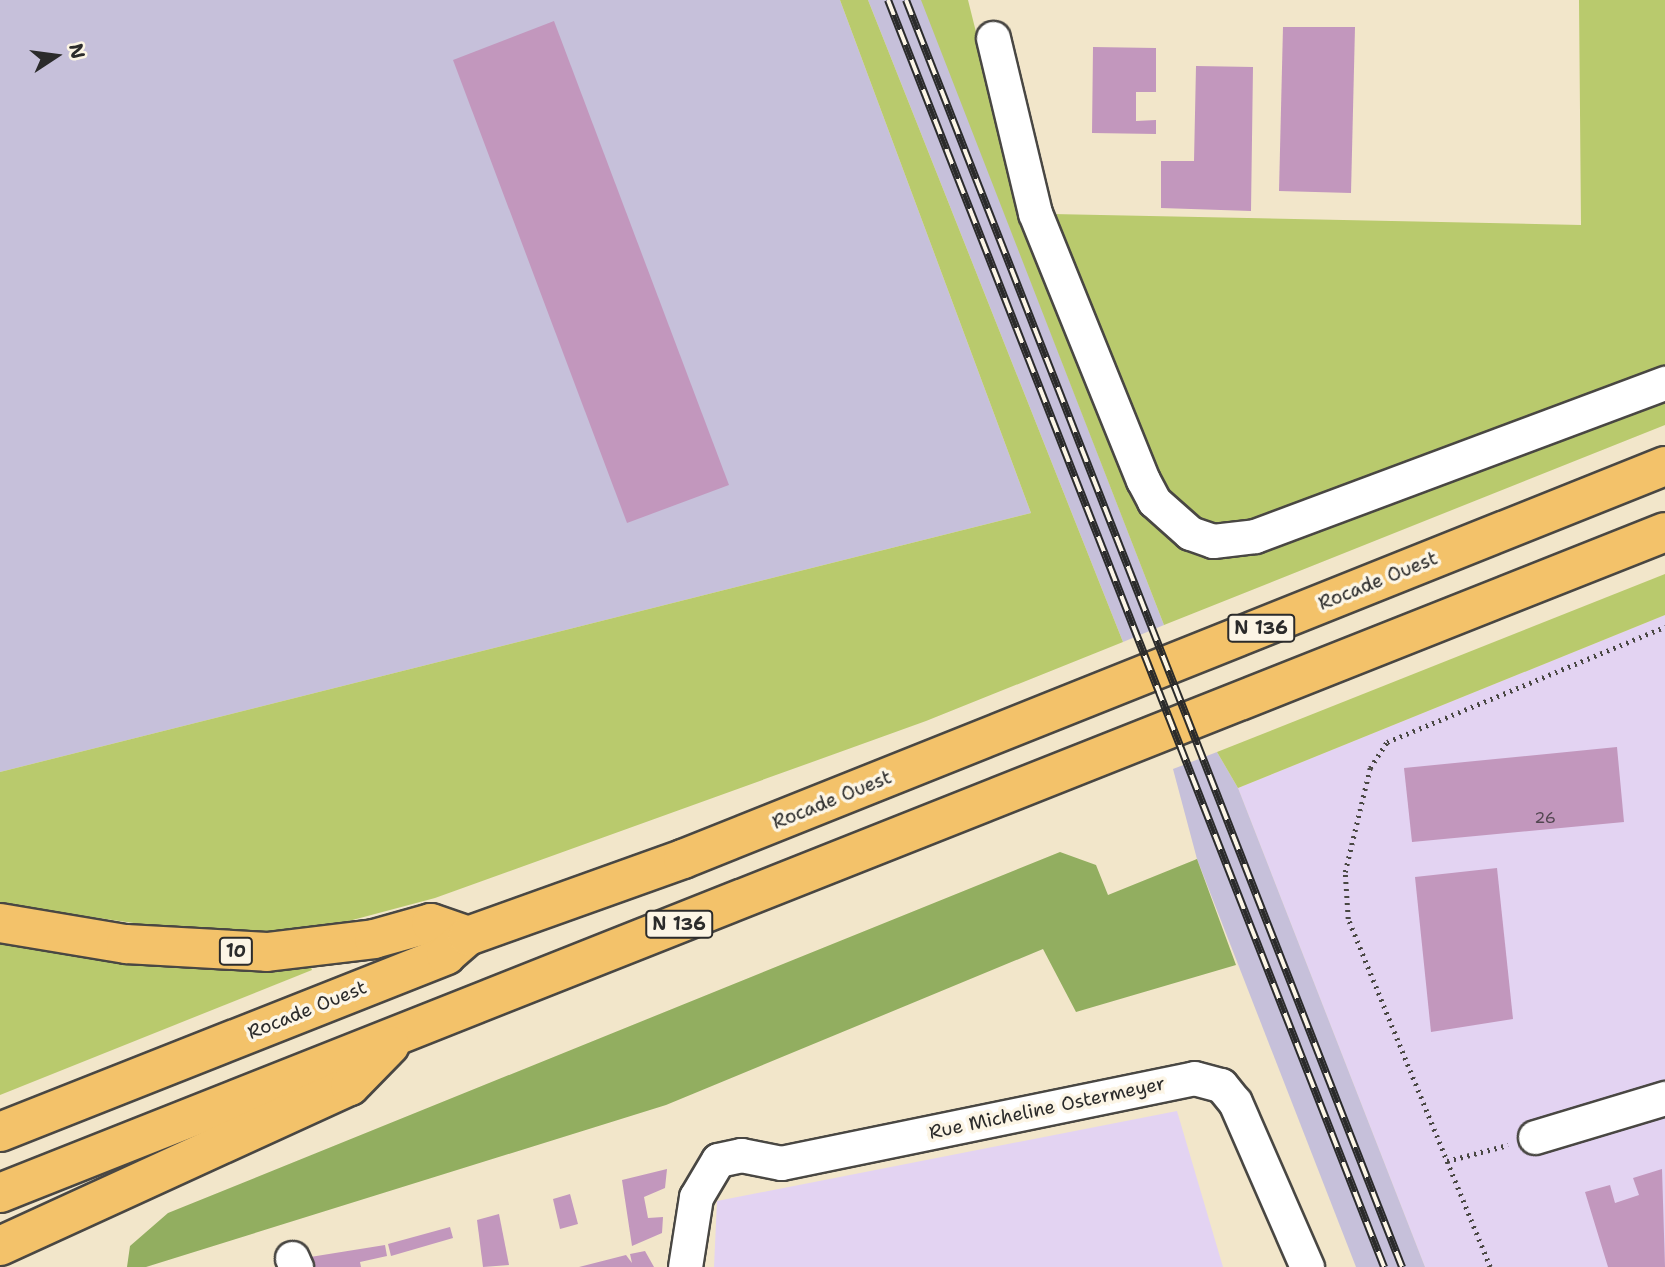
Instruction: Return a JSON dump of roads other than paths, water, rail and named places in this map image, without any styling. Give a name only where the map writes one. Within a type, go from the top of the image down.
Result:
[{"type":"highway","name":"Rocade Ouest","points":[[0,1132],[446,955],[468,936],[683,859],[1665,466]]},
{"type":"highway","name":"N 136","points":[[0,1193],[1665,532]]},
{"type":"highway","name":"10","points":[[0,923],[127,944],[267,952],[374,939],[431,923],[468,936]]},
{"type":"highway","points":[[0,1246],[350,1086],[399,1035]]},
{"type":"street","points":[[993,38],[1035,213],[1143,480],[1154,501],[1190,533],[1213,541],[1255,537],[1665,383]]},
{"type":"street","name":"Rue Micheline Ostermeyer","points":[[685,1267],[696,1197],[718,1160],[741,1155],[781,1163],[1167,1082],[1210,1080],[1235,1102],[1307,1267]]},
{"type":"street","points":[[1535,1137],[1665,1098]]},
{"type":"railway","points":[[888,0],[1384,1267]]},
{"type":"railway","points":[[906,0],[1402,1267]]}]
